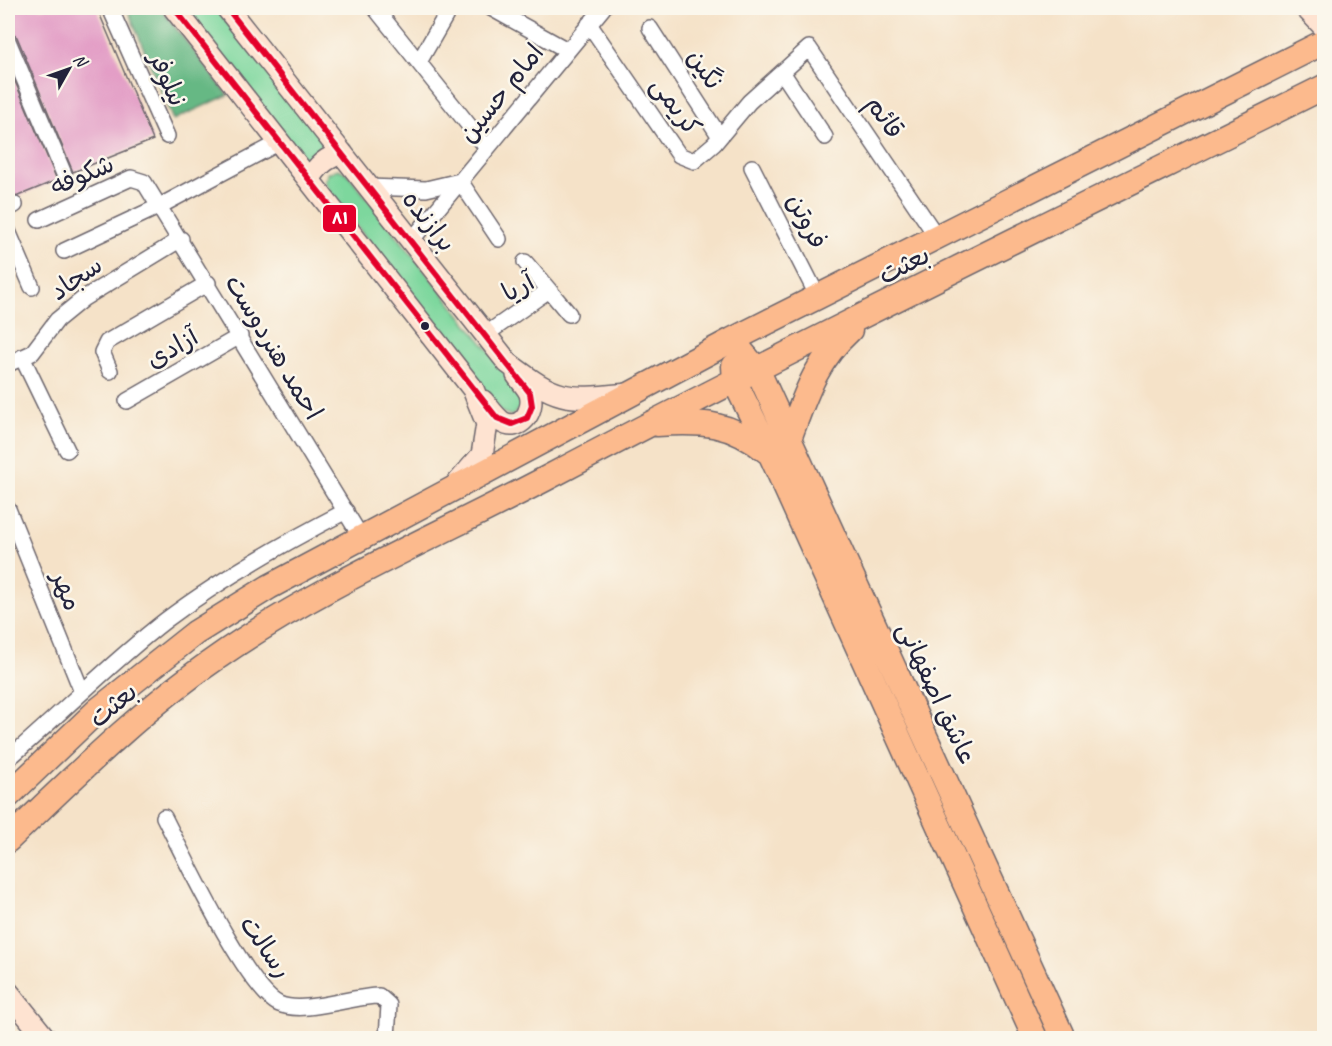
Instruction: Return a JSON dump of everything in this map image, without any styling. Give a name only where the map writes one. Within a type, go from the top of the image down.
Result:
[{"type":"main road","points":[[174,8],[474,389],[504,423],[512,425],[528,417],[532,408],[530,393],[508,363]]},
{"type":"main road","name":"برازنده","points":[[227,8],[508,363],[552,393],[577,399],[630,394]]},
{"type":"main road","points":[[1306,8],[1324,27]]},
{"type":"main road","name":"بعثت","points":[[15,789],[98,710],[195,633],[269,587],[732,340],[1324,42]]},
{"type":"main road","name":"بعثت","points":[[8,840],[122,733],[214,660],[285,614],[646,424],[758,371],[1324,87]]},
{"type":"main road","points":[[309,180],[316,167],[328,158],[342,153]]},
{"type":"main road","points":[[789,439],[809,382],[821,362],[836,342],[866,315]]},
{"type":"main road","points":[[732,340],[735,382]]},
{"type":"main road","name":"عاشق اصفهانی","points":[[732,340],[758,371],[1064,1038]]},
{"type":"main road","name":"عاشق اصفهانی","points":[[735,382],[770,453],[1035,1038]]},
{"type":"main road","points":[[455,486],[482,454],[487,424],[474,389]]},
{"type":"main road","points":[[646,424],[698,422],[726,427],[750,438],[770,453]]},
{"type":"main road","points":[[269,587],[285,614]]},
{"type":"main road","points":[[8,992],[45,1038]]},
{"type":"street","name":"نیلوفر","points":[[110,8],[167,136]]},
{"type":"street","points":[[375,8],[488,148]]},
{"type":"street","points":[[419,62],[450,8]]},
{"type":"street","points":[[491,8],[567,50]]},
{"type":"street","name":"امام حسین","points":[[411,241],[603,8]]},
{"type":"street","name":"کریمی","points":[[589,24],[679,155],[694,161],[720,137],[749,102],[785,69]]},
{"type":"street","name":"نگین","points":[[650,28],[720,137]]},
{"type":"street","points":[[8,41],[64,174]]},
{"type":"street","name":"قائم","points":[[785,69],[809,48],[937,237]]},
{"type":"street","points":[[785,69],[825,136]]},
{"type":"street","points":[[64,251],[160,206],[280,142]]},
{"type":"street","name":"فروتن","points":[[752,167],[818,297]]},
{"type":"street","name":"شکوفه","points":[[39,220],[131,178],[144,182]]},
{"type":"street","points":[[460,181],[498,239]]},
{"type":"street","name":"امام حسین","points":[[368,187],[426,189],[460,181]]},
{"type":"street","name":"احمد هنردوست","points":[[144,182],[208,283],[361,537]]},
{"type":"street","points":[[8,231],[32,287]]},
{"type":"street","name":"سجاد","points":[[8,364],[32,353],[57,320],[84,298],[181,239]]},
{"type":"street","points":[[525,262],[549,290]]},
{"type":"street","points":[[110,371],[102,352],[107,342],[208,283]]},
{"type":"street","name":"آریا","points":[[485,335],[549,290],[569,314]]},
{"type":"street","name":"آزادی","points":[[127,401],[240,336]]},
{"type":"street","points":[[22,357],[67,450]]},
{"type":"street","name":"مهر","points":[[8,509],[82,692]]},
{"type":"street","points":[[15,789],[9,754],[166,620],[241,570],[346,511]]},
{"type":"street","name":"رسالت","points":[[164,817],[202,894],[236,952],[268,996],[279,1004],[294,1007],[362,996],[379,996],[389,1005],[387,1038]]},
{"type":"green space","points":[[127,8],[160,8],[228,95],[173,120]]},
{"type":"green space","points":[[185,8],[215,8],[318,133],[325,149],[308,167]]},
{"type":"green space","points":[[338,169],[347,173],[525,396],[520,408],[512,416],[501,412],[331,193],[325,182],[328,173]]},
{"type":"building","points":[[8,8],[97,8],[153,140],[73,172],[17,37],[8,31]]},
{"type":"building","points":[[8,65],[57,180],[8,198]]},
{"type":"transit line","name":"۸۱","points":[[174,8],[497,418],[512,424],[527,418],[532,406],[530,393],[227,8]]}]
